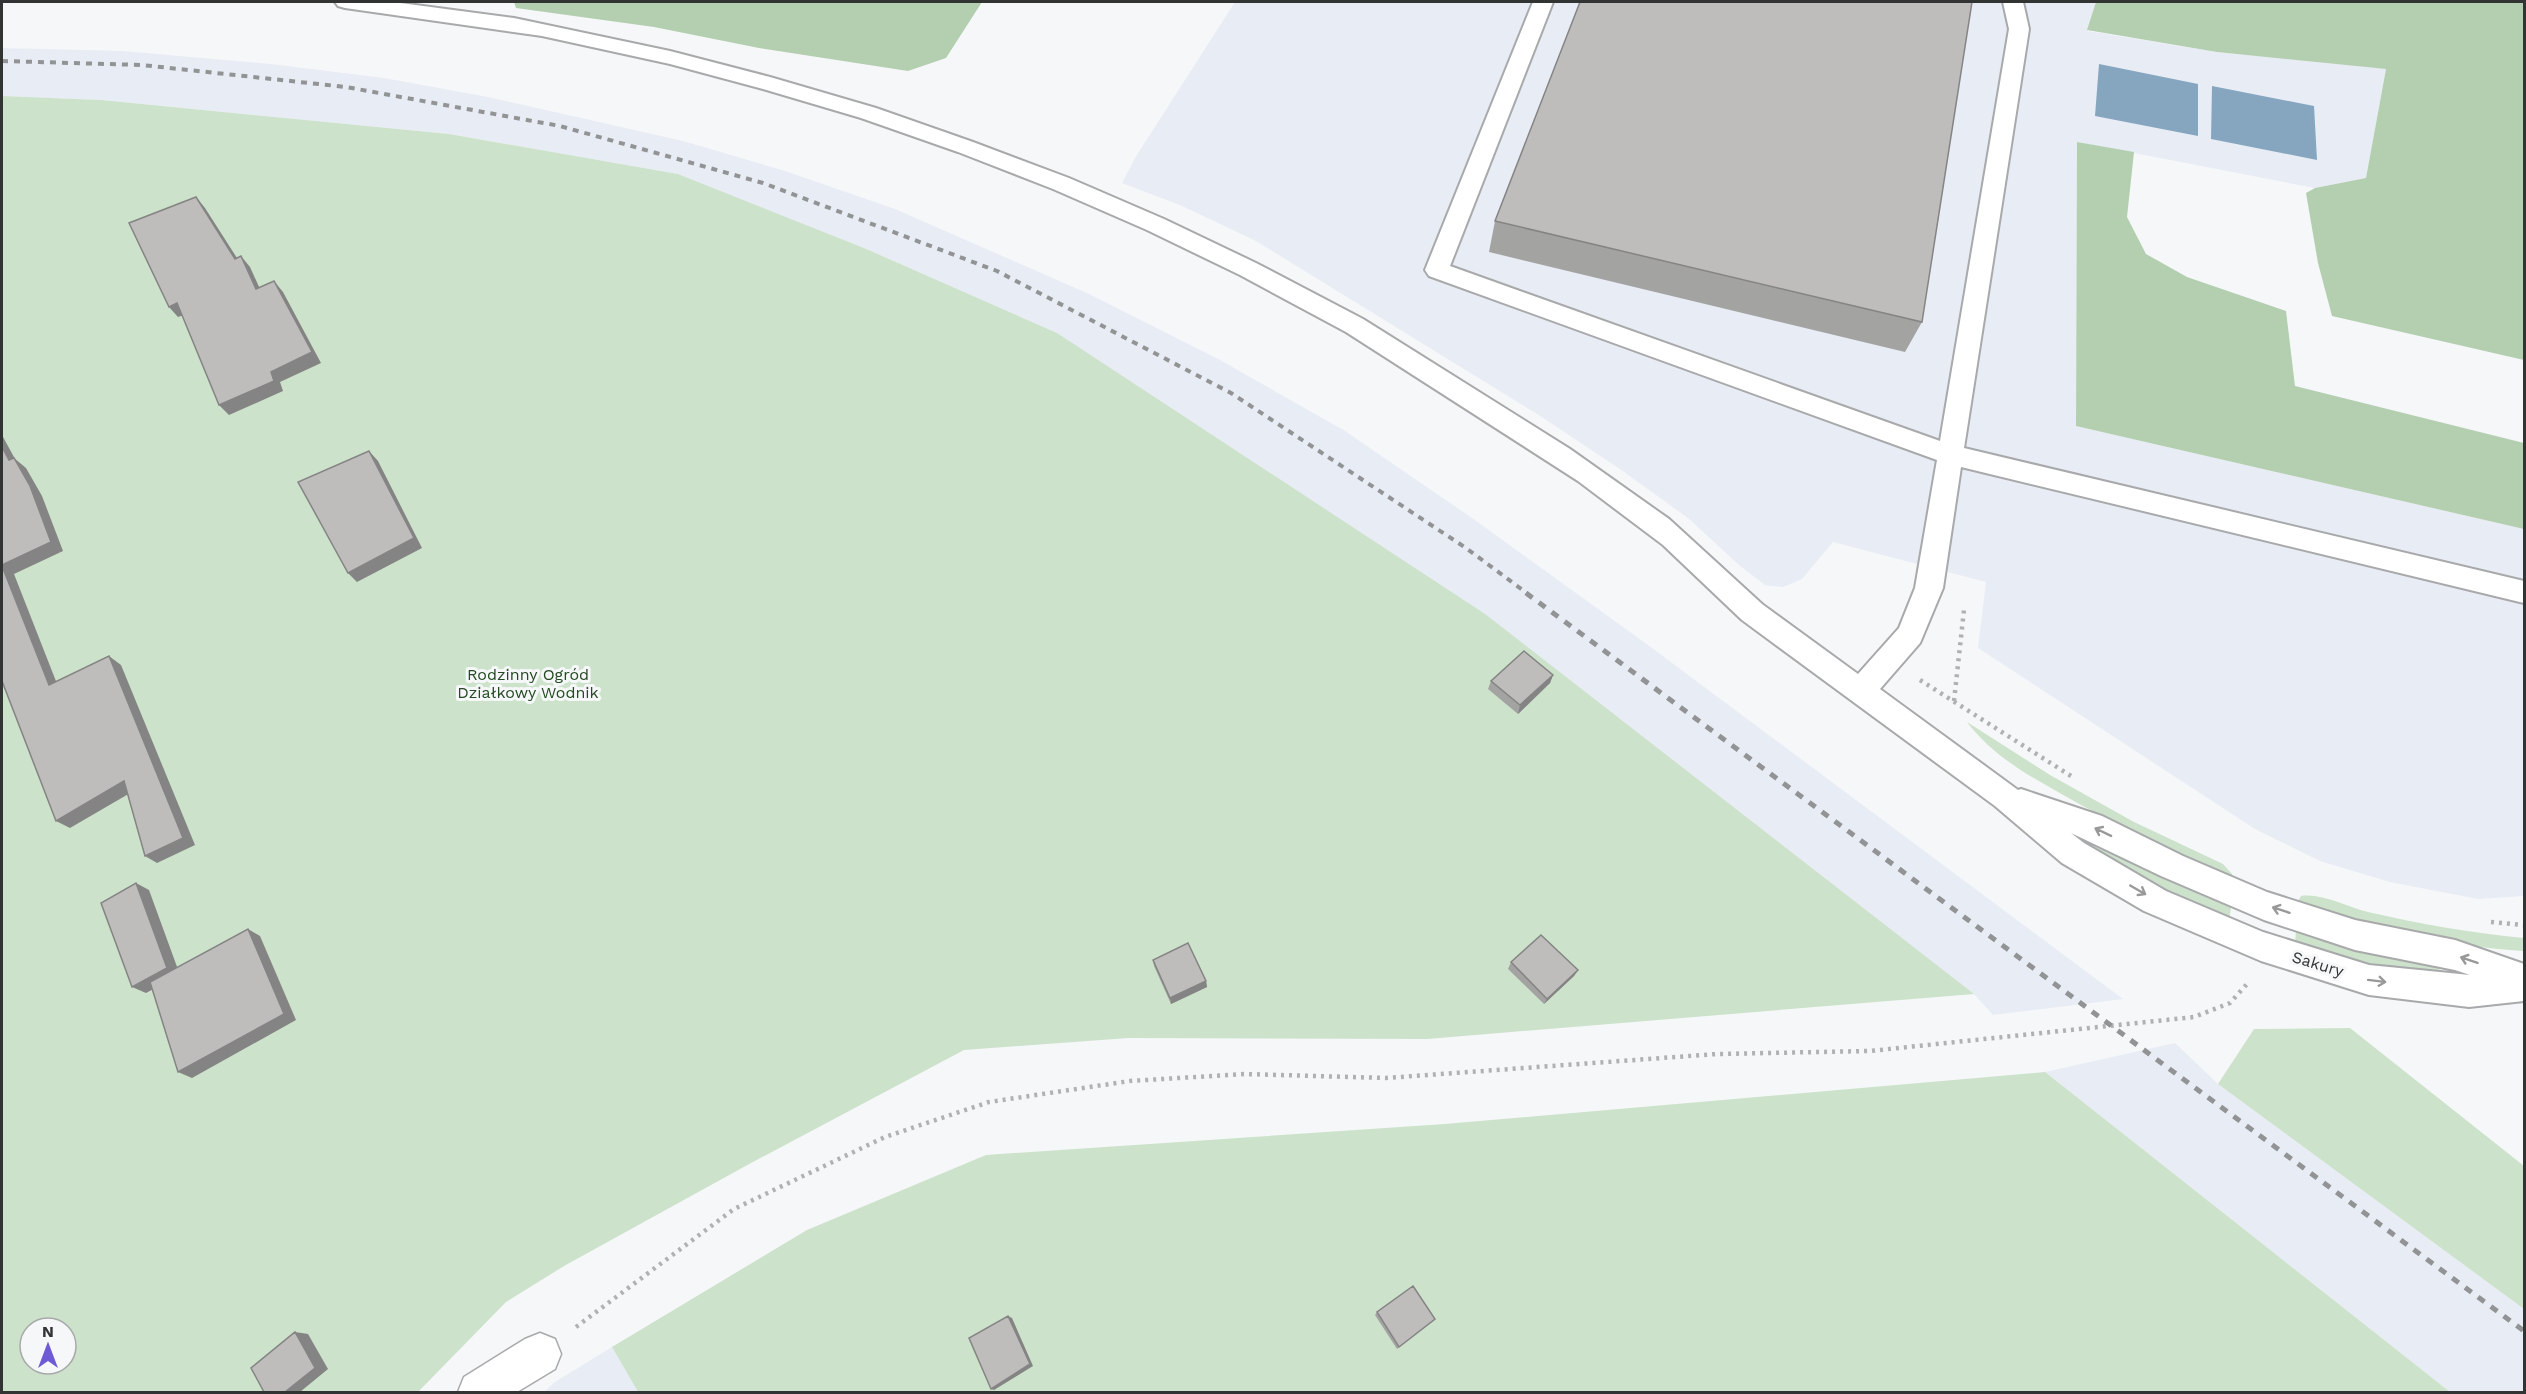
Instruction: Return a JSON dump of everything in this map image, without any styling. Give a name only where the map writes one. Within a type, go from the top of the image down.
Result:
[{"type":"street","points":[[478,1392],[540,1354]]},
{"type":"lane","name":"Sakury","points":[[345,2],[461,9],[708,66],[964,144],[1081,192],[1200,245],[1341,318],[1549,448],[1658,525],[1695,555],[1752,612],[1862,690],[2005,797],[2073,853],[2155,901],[2261,946],[2369,980],[2469,991],[2524,986]]},
{"type":"lane","points":[[1543,2],[1437,270],[1951,455],[2524,592]]},
{"type":"lane","points":[[1862,690],[1910,635],[1929,588],[2019,29],[2013,2]]},
{"type":"lane","points":[[2005,797],[2091,826],[2172,866],[2264,905],[2355,935],[2455,955],[2524,979]]},
{"type":"path","points":[[1954,701],[1965,600]]},
{"type":"path","points":[[1889,660],[2080,781]]},
{"type":"path","points":[[2484,921],[2524,925]]},
{"type":"path","points":[[540,1354],[734,1209],[885,1137],[989,1102],[1130,1081],[1187,1077],[1244,1074],[1386,1077],[1717,1054],[1870,1051],[2194,1017],[2230,1003],[2259,971],[2261,946]]},
{"type":"shaded area","points":[[1235,2],[2096,2],[2088,31],[2217,52],[2386,69],[2366,178],[2315,188],[2077,142],[2076,426],[2524,529],[2524,896],[2478,899],[2390,882],[2320,861],[2255,829],[1978,648],[1986,582],[1833,542],[1802,579],[1783,587],[1765,585],[1739,565],[1688,518],[1542,417],[1256,241],[1180,205],[1122,183],[1135,158]]},
{"type":"shaded area","points":[[2,48],[123,51],[271,64],[384,78],[488,97],[683,141],[782,170],[895,209],[1089,294],[1220,360],[1345,431],[1472,518],[1652,648],[2123,999],[1993,1015],[1974,994],[1057,333],[864,248],[678,174],[449,134],[101,100],[2,96]]},
{"type":"shaded area","points":[[2175,1043],[2218,1084],[2524,1309],[2524,1392],[2450,1392],[2045,1072]]},
{"type":"shaded area","points":[[612,1347],[638,1392],[544,1392],[555,1382]]},
{"type":"green space","points":[[514,2],[982,2],[946,58],[908,71],[759,48],[654,27],[516,8]]},
{"type":"green space","points":[[2096,2],[2524,2],[2524,360],[2332,316],[2318,263],[2306,193],[2315,188],[2366,178],[2386,69],[2217,52],[2087,30]]},
{"type":"green space","name":"Rodzinny Ogród Działkowy Wodnik","points":[[2,96],[101,100],[449,134],[678,174],[864,248],[1057,333],[1485,614],[1974,994],[1427,1039],[1128,1038],[964,1050],[751,1163],[564,1266],[506,1302],[418,1392],[2,1392]]},
{"type":"green space","points":[[2077,142],[2134,152],[2127,217],[2146,254],[2187,277],[2286,311],[2295,386],[2524,443],[2524,529],[2076,426]]},
{"type":"green space","points":[[1967,722],[2050,775],[2134,822],[2223,864],[2232,874],[2233,880],[2127,829],[2038,781],[2000,755]]},
{"type":"green space","points":[[2094,842],[2231,907],[2229,922],[2150,884],[2092,848],[2091,843]]},
{"type":"green space","points":[[2301,896],[2326,898],[2368,912],[2426,924],[2524,938],[2524,951],[2467,945],[2381,927],[2297,903]]},
{"type":"green space","points":[[2296,930],[2382,956],[2436,967],[2442,974],[2423,973],[2349,960],[2295,945]]},
{"type":"green space","points":[[2350,1028],[2524,1166],[2524,1309],[2218,1084],[2254,1029]]},
{"type":"green space","points":[[2045,1072],[2450,1392],[638,1392],[612,1347],[807,1230],[986,1155],[1445,1124]]},
{"type":"water","points":[[2099,64],[2198,84],[2198,136],[2095,116]]},
{"type":"water","points":[[2212,86],[2314,106],[2317,160],[2211,139]]},
{"type":"building","points":[[1580,2],[1972,2],[1922,322],[1495,221]]},
{"type":"building","points":[[196,197],[235,259],[241,256],[256,289],[274,281],[312,352],[271,372],[274,381],[219,405],[177,303],[169,307],[129,223]]},
{"type":"building","points":[[2,447],[9,460],[14,458],[30,486],[51,542],[2,565]]},
{"type":"building","points":[[369,451],[414,538],[348,573],[298,482]]},
{"type":"building","points":[[2,566],[49,685],[109,656],[183,838],[145,856],[124,781],[56,821],[2,681]]},
{"type":"building","points":[[1524,651],[1553,675],[1520,705],[1491,681]]},
{"type":"building","points":[[136,883],[167,968],[132,987],[101,903]]},
{"type":"building","points":[[248,929],[284,1014],[178,1072],[150,982]]},
{"type":"building","points":[[1541,935],[1578,970],[1547,999],[1511,962]]},
{"type":"building","points":[[1188,943],[1206,981],[1170,998],[1153,960]]},
{"type":"building","points":[[1413,1286],[1435,1319],[1399,1347],[1377,1312]]},
{"type":"building","points":[[1008,1316],[1030,1364],[991,1389],[969,1338]]},
{"type":"building","points":[[295,1332],[315,1368],[285,1392],[264,1392],[251,1368]]},
{"type":"railway","points":[[2,61],[142,65],[346,87],[560,126],[763,183],[997,271],[1231,393],[1466,548],[1528,594]]},
{"type":"railway","points":[[1526,593],[2524,1331]]}]
